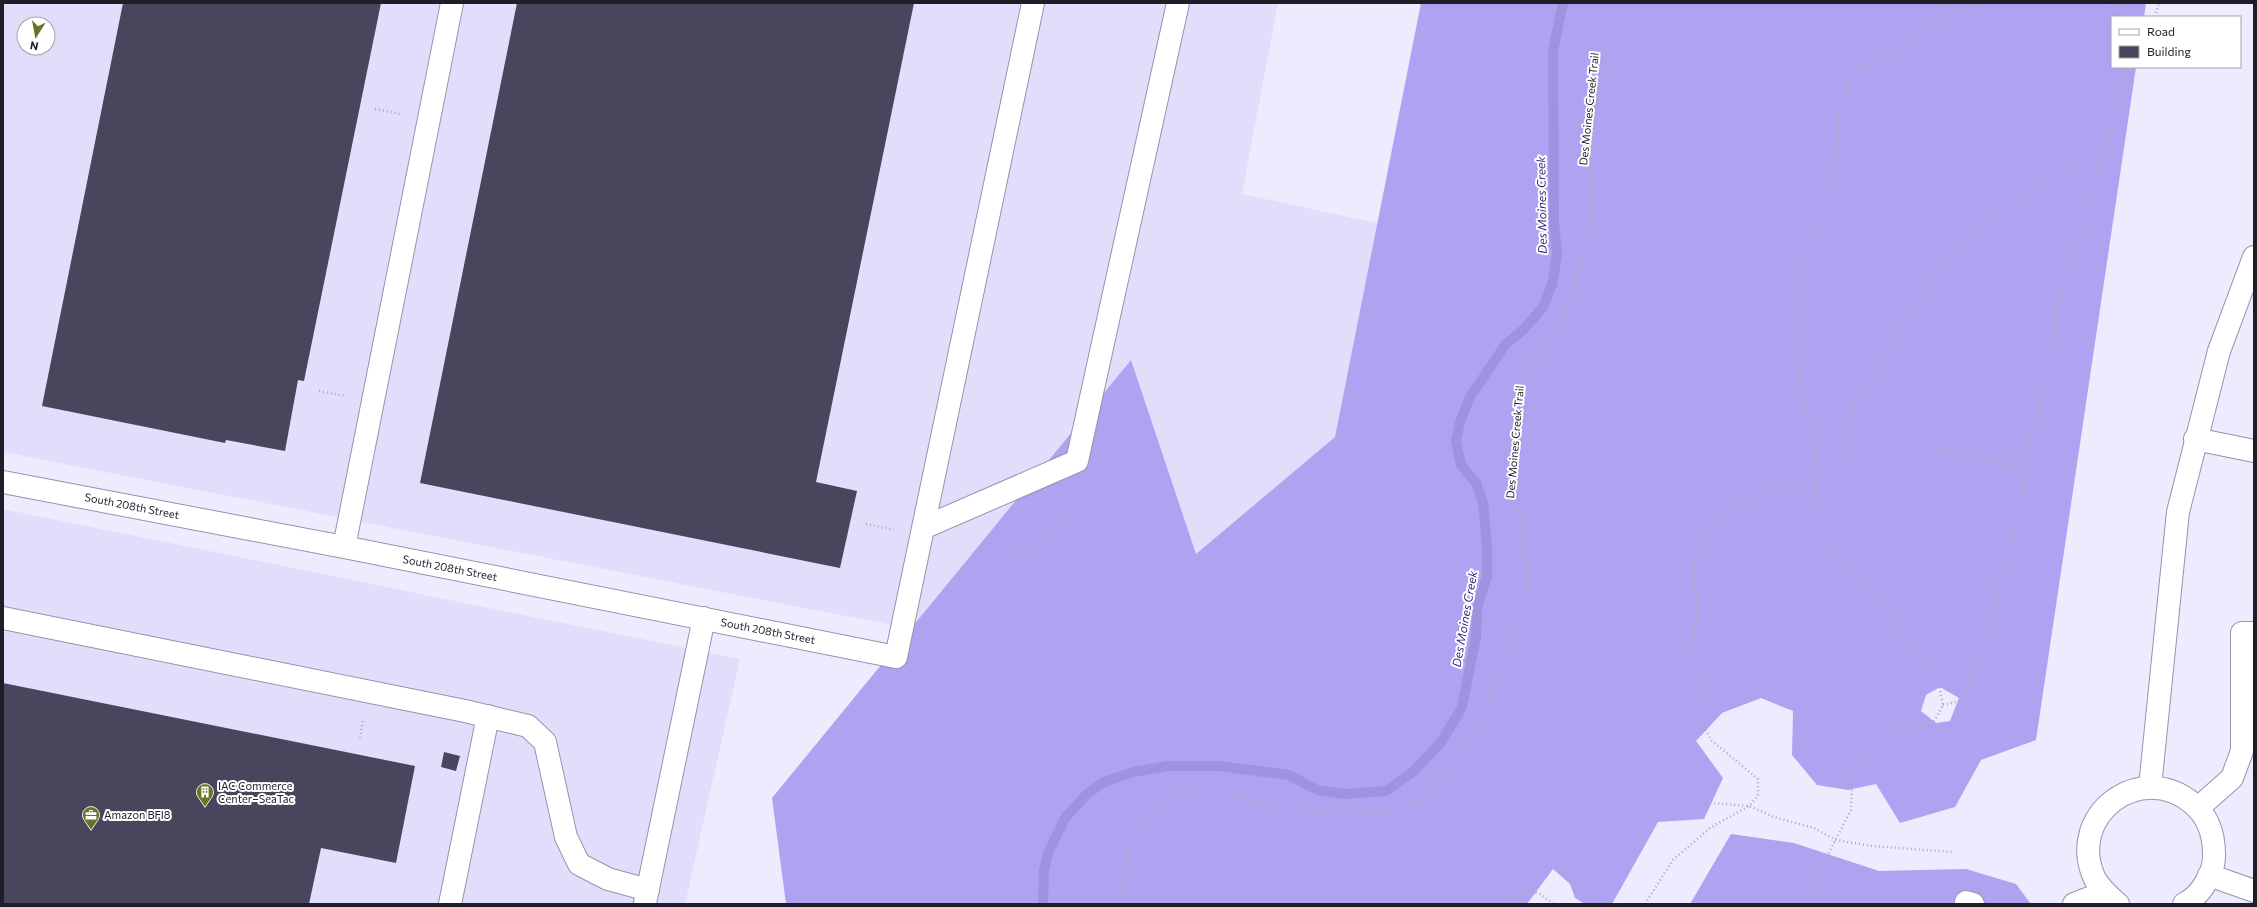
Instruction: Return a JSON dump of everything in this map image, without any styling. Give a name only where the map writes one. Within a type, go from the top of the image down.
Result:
[{"type":"street","points":[[344,547],[452,3]]},
{"type":"street","points":[[923,528],[1033,3]]},
{"type":"street","points":[[923,528],[1077,461],[1178,3]]},
{"type":"street","points":[[2150,787],[2178,512],[2195,439],[2219,351],[2254,257]]},
{"type":"street","points":[[2195,439],[2254,451]]},
{"type":"street","name":"South 208th Street","points":[[3,482],[344,547],[896,657],[923,528]]},
{"type":"street","points":[[3,618],[488,716],[528,726],[545,742],[566,837],[579,864],[608,880],[646,897],[704,618]]},
{"type":"street","points":[[2198,808],[2232,778],[2242,751],[2242,632],[2254,633]]},
{"type":"street","points":[[450,904],[488,716]]},
{"type":"street","points":[[2074,904],[2111,898],[2094,877],[2089,860],[2089,843],[2093,825],[2103,810],[2116,798],[2132,790],[2150,787],[2168,789],[2179,794],[2198,808],[2208,823],[2214,840],[2214,858],[2209,875],[2200,890],[2186,904]]},
{"type":"street","points":[[2209,875],[2254,891]]},
{"type":"path","name":"Des Moines Creek Trail","points":[[1126,904],[1122,890],[1129,847],[1147,823],[1169,799],[1182,790],[1199,788],[1294,811],[1348,816],[1381,813],[1418,800],[1479,731],[1510,648],[1528,578],[1517,497],[1526,388],[1535,360],[1556,335],[1573,293],[1591,226],[1593,203],[1590,159],[1609,3]]},
{"type":"path","points":[[1805,904],[1808,893],[1851,810],[1852,786],[1869,744],[1896,725],[1914,729],[1932,725],[1943,705],[1938,680],[1922,656],[1882,605],[1866,579],[1825,536],[1814,474],[1813,430],[1805,411],[1799,372],[1797,298],[1800,263],[1824,219],[1839,138],[1838,109],[1854,72],[1972,3]]},
{"type":"path","points":[[2110,3],[2115,16]]},
{"type":"path","points":[[2155,16],[2159,3]]},
{"type":"path","points":[[2006,466],[2026,448],[2038,414],[2055,338],[2057,307],[2071,251],[2081,237],[2093,210],[2095,182],[2115,121],[2126,68]]},
{"type":"path","points":[[375,109],[406,115]]},
{"type":"path","points":[[1645,904],[1673,860],[1710,828],[1749,806],[1758,796],[1758,779],[1711,740],[1701,721],[1708,690],[1694,644],[1697,601],[1693,564],[1710,528],[1732,507],[1814,474],[1828,466],[1843,452],[1854,402],[1876,369],[1929,280],[1958,245],[2031,189],[2105,152]]},
{"type":"path","points":[[319,391],[349,397]]},
{"type":"path","points":[[1843,452],[1906,444],[1946,448],[1973,459],[2006,466],[2023,473],[2024,491],[2004,561],[1991,629],[1984,654],[1974,672],[1971,689],[1960,701],[1943,705]]},
{"type":"path","points":[[1016,556],[1055,532],[1082,486]]},
{"type":"path","points":[[866,524],[894,530]]},
{"type":"path","points":[[360,738],[363,718]]},
{"type":"path","points":[[1667,795],[1712,803],[1749,806],[1777,818],[1814,828],[1836,840],[1872,846],[1952,852]]},
{"type":"path","points":[[1501,904],[1508,898],[1526,888],[1540,894],[1554,904]]},
{"type":"shaded area","points":[[3,3],[1278,3],[1242,194],[1493,248],[1385,721],[3,452]]},
{"type":"shaded area","points":[[1421,3],[2146,3],[2144,16],[2111,16],[2111,68],[2136,68],[2036,740],[1981,760],[1955,807],[1900,823],[1876,784],[1848,790],[1817,785],[1792,755],[1793,711],[1761,698],[1722,713],[1696,741],[1723,778],[1704,819],[1658,822],[1612,904],[1585,904],[1575,898],[1570,884],[1553,869],[1527,904],[786,904],[772,798],[1131,360],[1196,554],[1335,437]],"holes":[[[1940,687],[1959,698],[1950,721],[1936,723],[1921,711],[1926,695]]]},
{"type":"shaded area","points":[[3,509],[740,659],[685,904],[3,904]]},
{"type":"shaded area","points":[[1731,834],[1794,843],[1879,871],[1966,869],[2016,884],[2031,904],[1690,904]]},
{"type":"building","points":[[123,3],[381,3],[304,381],[298,380],[285,451],[226,440],[225,443],[42,406]]},
{"type":"building","points":[[517,3],[914,3],[816,482],[857,491],[840,568],[420,483]]},
{"type":"building","name":"IAC Commerce Center–SeaTac","points":[[3,683],[415,766],[396,863],[321,848],[309,904],[3,904]]},
{"type":"building","points":[[444,752],[460,756],[456,771],[441,767]]},
{"type":"waterway","name":"Des Moines Creek","points":[[1043,904],[1044,870],[1048,853],[1065,818],[1087,794],[1104,782],[1133,772],[1168,766],[1218,766],[1289,775],[1317,790],[1344,794],[1386,791],[1413,772],[1442,741],[1462,707],[1476,637],[1477,608],[1487,576],[1487,545],[1483,503],[1476,483],[1461,465],[1456,441],[1460,422],[1470,397],[1505,345],[1524,329],[1543,307],[1552,285],[1557,254],[1554,222],[1553,51],[1563,3]]},
{"type":"place","name":"IAC Commerce Center–SeaTac","points":[[205,807]]},
{"type":"place","name":"Amazon BFI8","points":[[91,830]]}]
